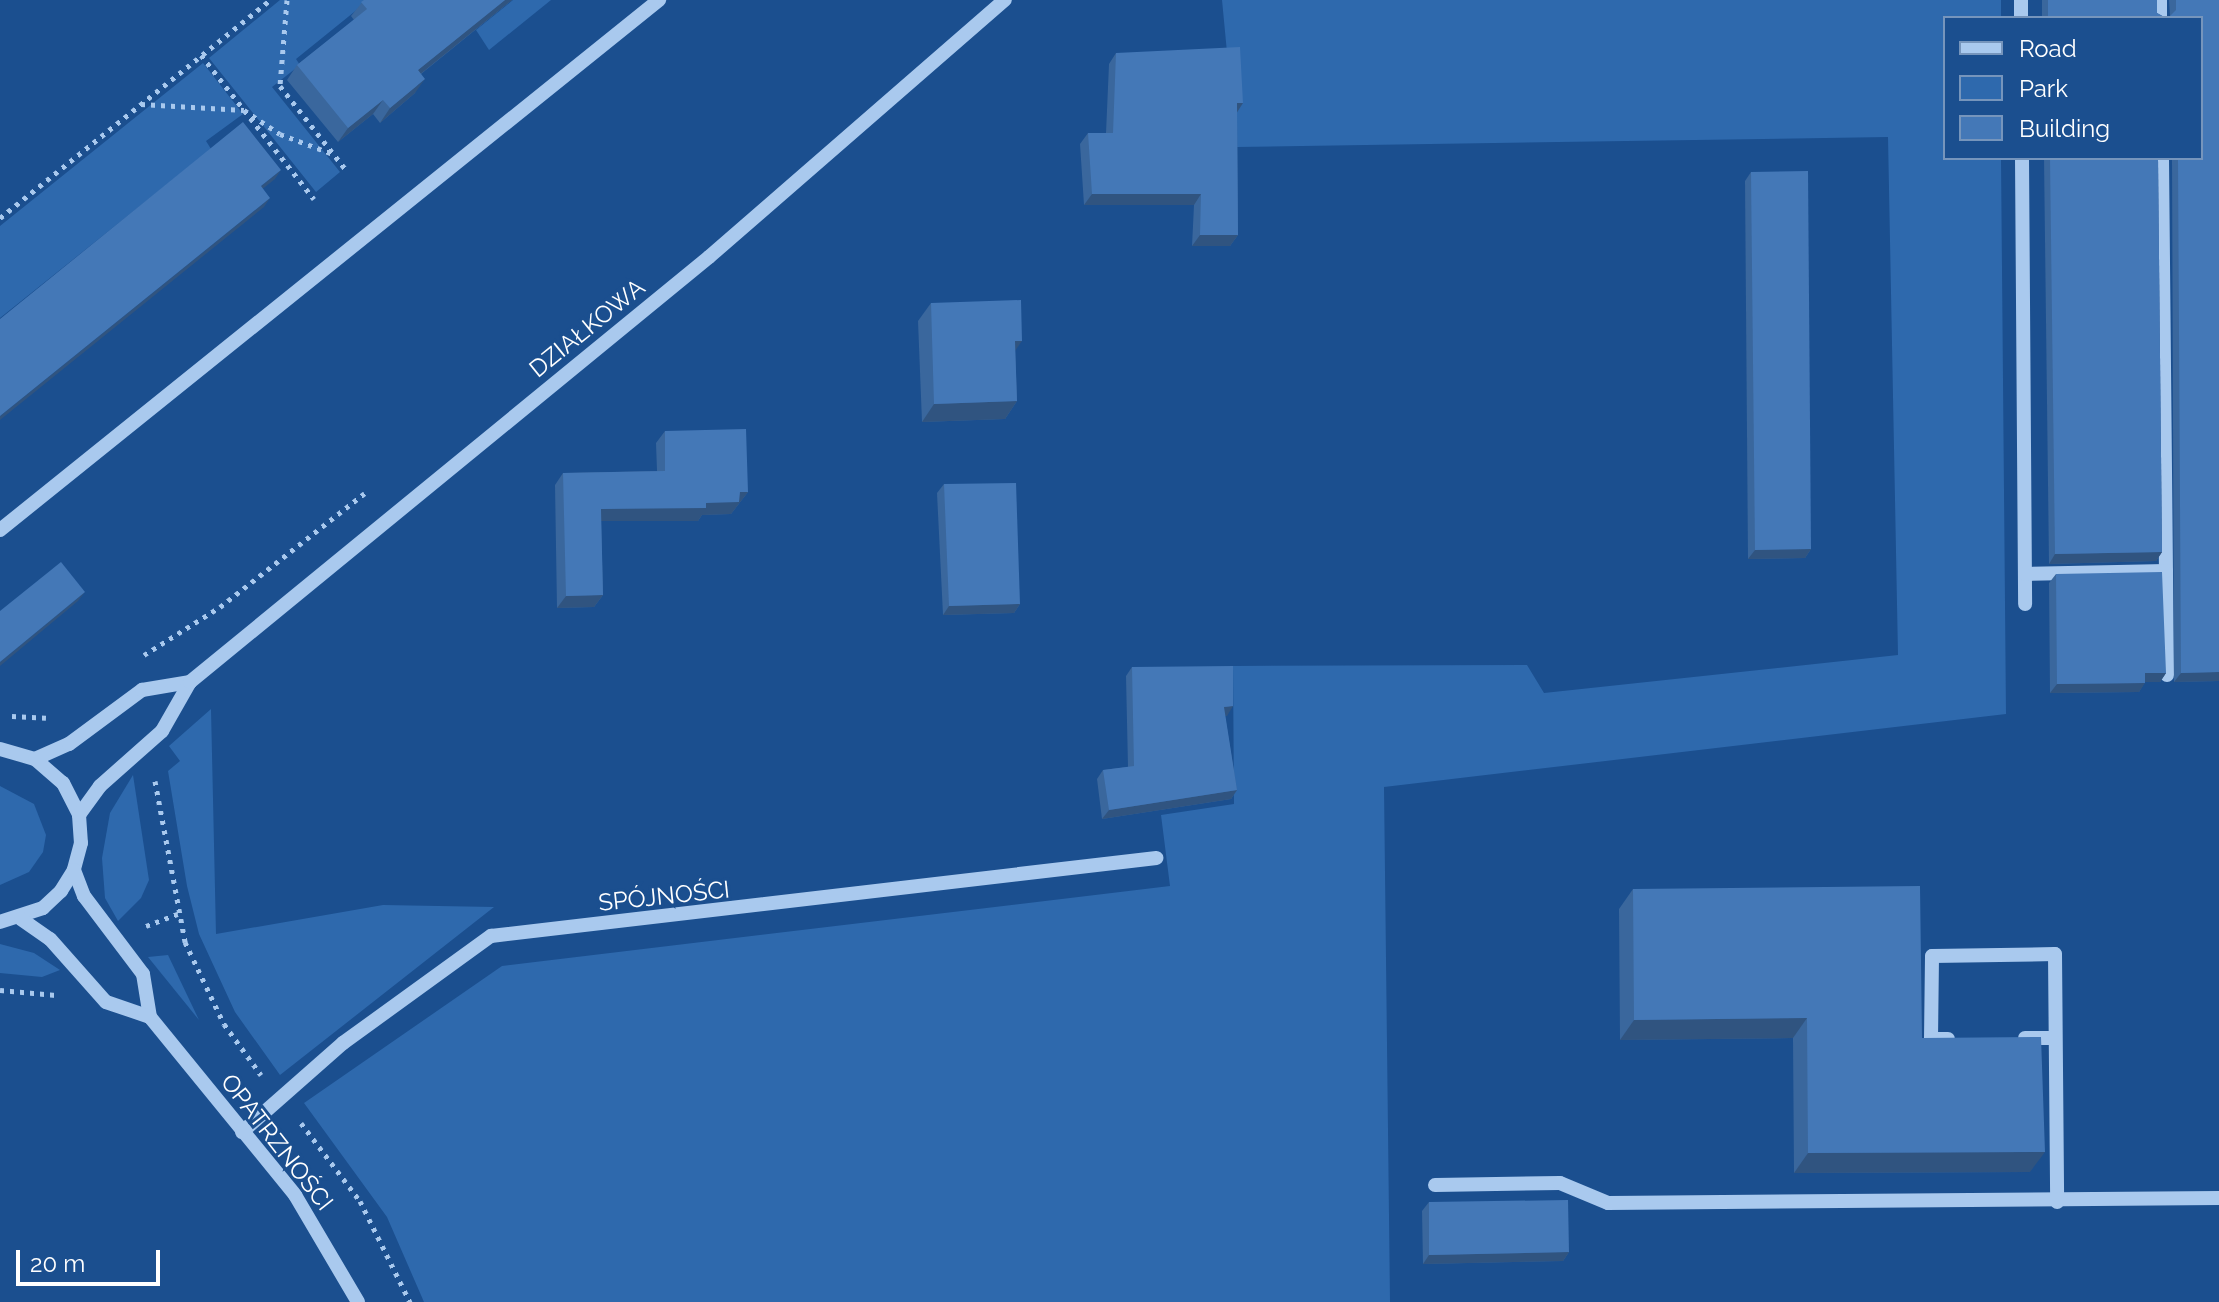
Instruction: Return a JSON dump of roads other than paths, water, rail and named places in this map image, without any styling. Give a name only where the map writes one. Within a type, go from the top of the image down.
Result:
[{"type":"street","points":[[0,530],[659,0]]},
{"type":"street","name":"DZIAŁKOWA","points":[[79,815],[100,786],[162,731],[190,682],[706,259],[1005,0]]},
{"type":"street","points":[[2022,160],[2025,604]]},
{"type":"street","points":[[2162,160],[2167,675]]},
{"type":"street","points":[[2025,574],[2166,571]]},
{"type":"street","name":"DZIAŁKOWA","points":[[35,759],[69,744],[142,690],[190,682]]},
{"type":"street","points":[[0,749],[35,759],[63,783],[79,815],[81,843],[74,870],[61,891],[21,919],[0,922]]},
{"type":"street","name":"SPÓJNOŚCI","points":[[242,1132],[343,1043],[491,936],[1156,858]]},
{"type":"street","name":"OPATRZNOŚCI","points":[[74,870],[84,896],[143,974],[150,1017],[295,1195],[358,1302]]},
{"type":"street","points":[[21,919],[50,939],[106,1002],[150,1017]]},
{"type":"street","points":[[1962,1038],[1931,1039],[1932,956],[2055,954],[2057,1202]]},
{"type":"street","points":[[2009,1038],[2055,1038]]},
{"type":"street","points":[[1435,1185],[1560,1183],[1608,1203],[2057,1202],[2219,1198]]}]
